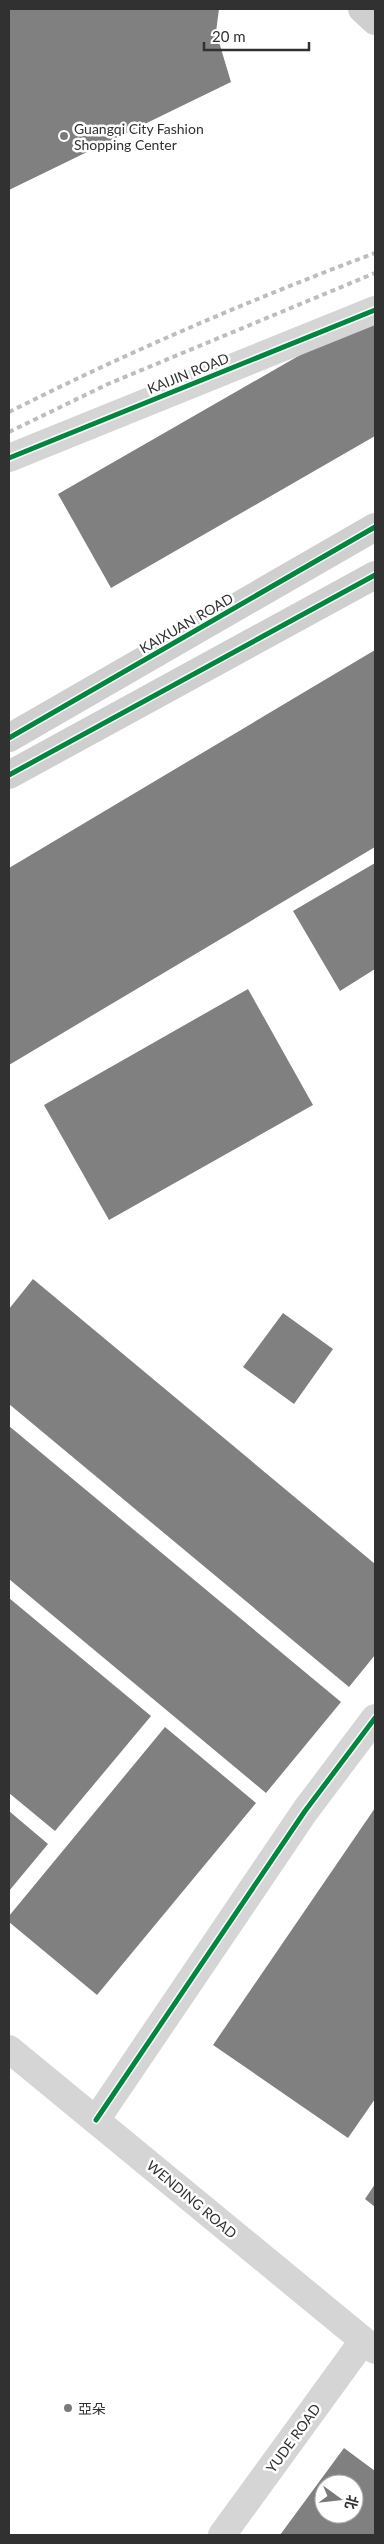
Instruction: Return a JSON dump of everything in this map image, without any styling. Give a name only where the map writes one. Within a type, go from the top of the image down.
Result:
[{"type":"street","points":[[362,9],[375,21]]},
{"type":"street","name":"KAIJIN ROAD","points":[[9,458],[375,310]]},
{"type":"street","name":"KAIXUAN ROAD","points":[[9,738],[375,527]]},
{"type":"street","points":[[9,775],[375,576]]},
{"type":"street","points":[[96,2120],[305,1811],[375,1718]]},
{"type":"street","name":"WENDING ROAD","points":[[9,2049],[369,2346]]},
{"type":"street","name":"YUDE ROAD","points":[[222,2535],[369,2346]]},
{"type":"building","name":"Guangqi City Fashion Shopping Center","points":[[9,9],[219,9],[216,32],[231,82],[9,190]]},
{"type":"building","points":[[375,312],[375,436],[111,588],[58,494]]},
{"type":"building","points":[[375,650],[375,847],[9,1065],[9,868]]},
{"type":"building","points":[[375,863],[375,969],[340,991],[293,911]]},
{"type":"building","points":[[248,989],[313,1105],[109,1220],[44,1105]]},
{"type":"building","points":[[33,1279],[375,1564],[375,1655],[349,1687],[9,1404],[9,1309]]},
{"type":"building","points":[[283,1313],[333,1349],[294,1404],[243,1367]]},
{"type":"building","points":[[9,1426],[341,1702],[266,1793],[9,1579]]},
{"type":"building","points":[[9,1598],[151,1716],[55,1831],[9,1793]]},
{"type":"building","points":[[165,1727],[256,1803],[97,1995],[9,1922],[9,1916]]},
{"type":"building","points":[[375,1808],[375,2099],[348,2138],[213,2045]]},
{"type":"building","points":[[9,1811],[48,1844],[9,1891]]},
{"type":"building","points":[[375,2184],[375,2207],[365,2199]]},
{"type":"building","points":[[344,2448],[375,2471],[375,2535],[280,2535],[314,2489],[314,2524],[364,2524],[364,2474],[325,2474]]},
{"type":"railway","points":[[9,412],[99,368],[190,328],[282,289],[375,253]]},
{"type":"railway","points":[[9,432],[108,384],[375,273]]},
{"type":"cycle path","points":[[9,458],[375,310]]},
{"type":"cycle path","points":[[9,738],[375,527]]},
{"type":"cycle path","points":[[9,775],[375,575]]},
{"type":"cycle path","points":[[96,2120],[305,1811],[375,1718]]},
{"type":"place","name":"Guangqi City Fashion Shopping Center","points":[[64,136]]},
{"type":"place","name":"亞朵","points":[[68,2408]]}]
